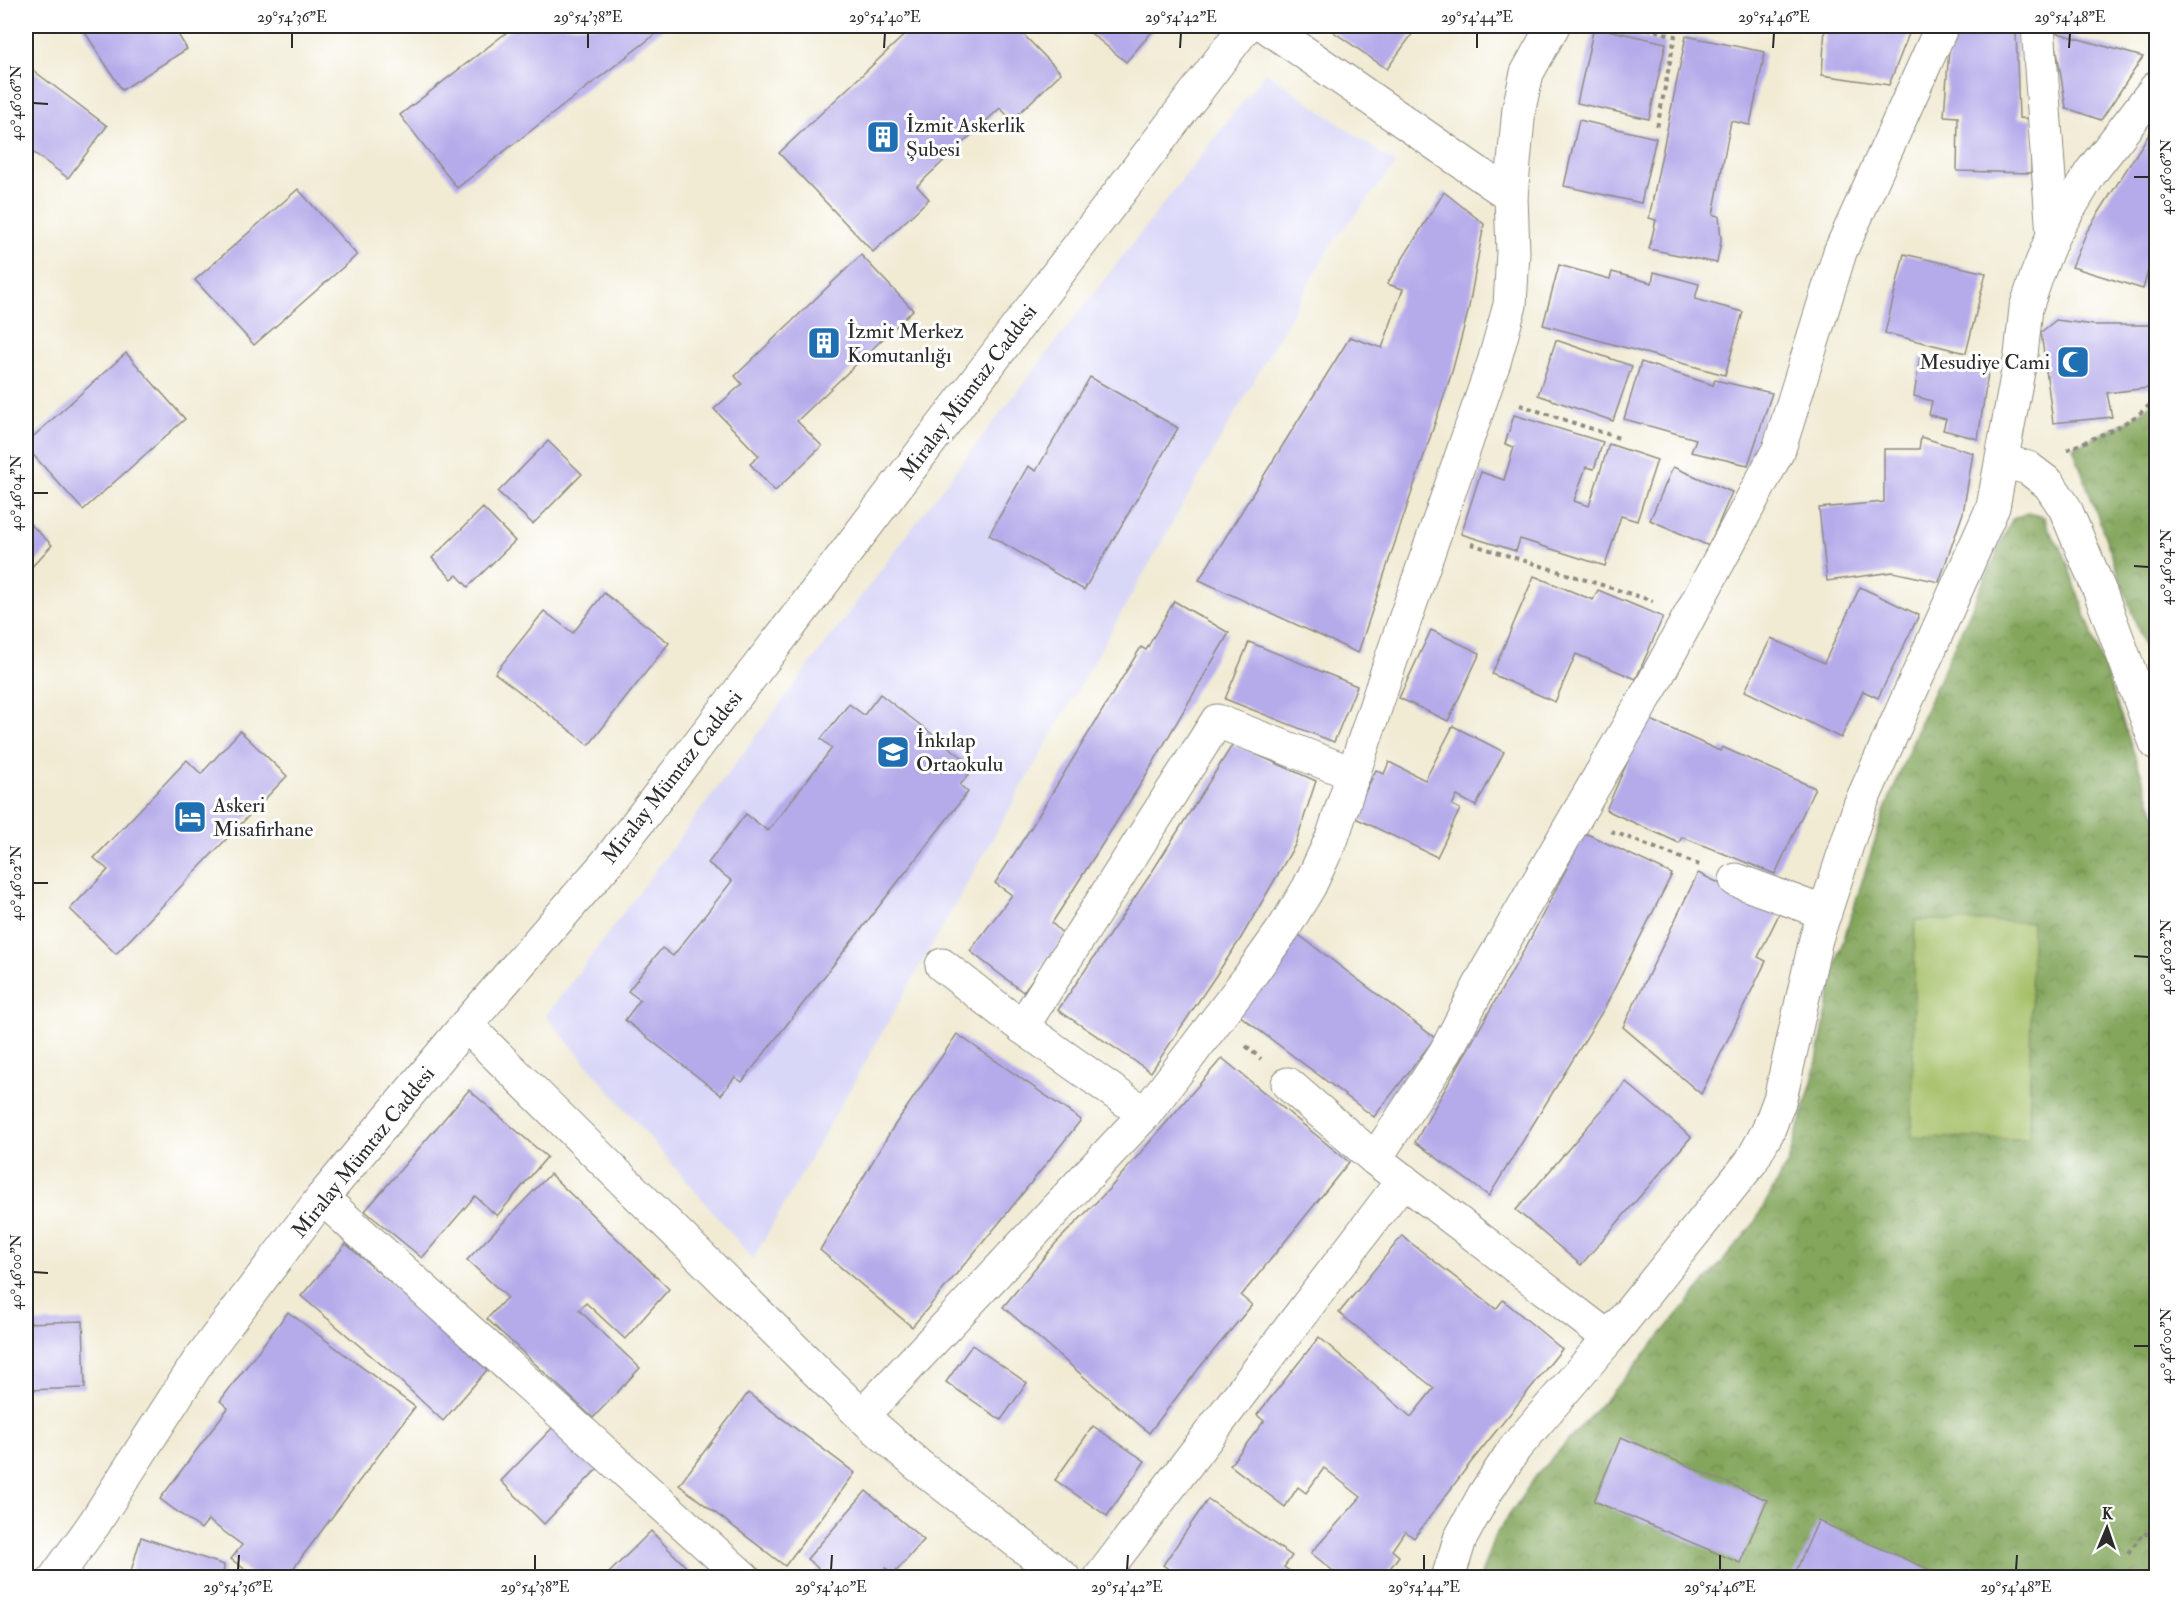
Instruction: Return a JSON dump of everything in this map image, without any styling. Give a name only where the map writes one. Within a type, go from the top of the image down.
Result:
[{"type":"main road","name":"Miralay Mümtaz Caddesi","points":[[94,1524],[198,1362],[322,1198],[466,1025],[605,865],[806,605],[1246,26]]},
{"type":"main road","points":[[1266,26],[1511,196]]},
{"type":"main road","points":[[862,1416],[1145,1114],[1284,928],[1309,887],[1332,838],[1484,393],[1510,305],[1513,252],[1511,196],[1519,108],[1527,73],[1553,26]]},
{"type":"main road","points":[[1375,1159],[1446,1051],[1489,967],[1653,684],[1779,448],[1840,252],[1942,26]]},
{"type":"main road","points":[[2038,26],[2053,235]]},
{"type":"main road","points":[[1448,1578],[1460,1539],[1484,1495],[1515,1448],[1609,1338],[1751,1162],[1768,1131],[1780,1099],[1824,913],[1860,805],[1993,507],[2016,464],[2020,355],[2026,308],[2053,235],[2091,172],[2157,88]]},
{"type":"main road","points":[[2016,464],[2049,484],[2065,508],[2100,592],[2157,742]]},
{"type":"main road","points":[[1022,1028],[1217,721],[1354,774]]},
{"type":"main road","points":[[1736,880],[1824,913]]},
{"type":"main road","points":[[942,965],[1022,1028],[1145,1114]]},
{"type":"main road","points":[[466,1025],[862,1416],[918,1465],[1064,1578]]},
{"type":"main road","points":[[1288,1084],[1375,1159],[1609,1338]]},
{"type":"main road","points":[[1100,1578],[1403,1180]]},
{"type":"main road","points":[[322,1198],[744,1578]]},
{"type":"main road","points":[[55,1578],[94,1524]]},
{"type":"main road","points":[[72,1578],[94,1524]]},
{"type":"main road","points":[[87,1578],[94,1524]]},
{"type":"path","points":[[1638,26],[1675,36],[1657,128]]},
{"type":"path","points":[[1484,393],[1622,439]]},
{"type":"path","points":[[2016,464],[2122,424],[2151,405],[2157,398]]},
{"type":"path","points":[[1436,533],[1664,604]]},
{"type":"path","points":[[1576,817],[1736,880]]},
{"type":"path","points":[[1215,1019],[1288,1084]]},
{"type":"path","points":[[2128,1553],[2144,1532],[2157,1542]]},
{"type":"shaded area","name":"İnkılap Ortaokulu","points":[[1266,72],[1396,164],[1331,245],[753,1259],[546,1016],[943,487]]},
{"type":"green space","points":[[2156,398],[2156,680],[2073,447],[2128,421]]},
{"type":"green space","points":[[2027,513],[2044,517],[2050,532],[2063,551],[2156,816],[2156,1577],[1480,1578],[1494,1537],[1536,1476],[1623,1380],[1753,1225],[1788,1162],[1814,1075],[1838,957],[1884,812],[1923,715],[2012,519]]},
{"type":"green space","points":[[1915,920],[2032,922],[2029,1139],[1912,1137]]},
{"type":"building","points":[[81,26],[173,26],[187,49],[122,90]]},
{"type":"building","points":[[515,26],[666,26],[457,188],[400,115]]},
{"type":"building","name":"İzmit Askerlik Şubesi","points":[[914,26],[1015,26],[1061,73],[1012,120],[1000,108],[917,186],[929,199],[873,252],[779,153]]},
{"type":"building","points":[[1082,26],[1157,26],[1126,62]]},
{"type":"building","points":[[1325,26],[1418,26],[1387,69]]},
{"type":"building","points":[[1825,26],[1912,26],[1889,85],[1822,75]]},
{"type":"building","points":[[1962,26],[2011,26],[2016,32],[2019,118],[2032,119],[2031,173],[1957,171],[1958,117],[1944,116],[1949,49],[1955,30]]},
{"type":"building","points":[[1594,27],[1666,43],[1649,119],[1577,103]]},
{"type":"building","points":[[2054,32],[2143,57],[2101,120],[2066,108]]},
{"type":"building","points":[[1686,36],[1765,52],[1750,125],[1731,121],[1713,215],[1719,216],[1721,241],[1717,263],[1649,249],[1656,220],[1649,218]]},
{"type":"building","points":[[26,65],[107,126],[68,178],[26,147]]},
{"type":"building","points":[[1579,120],[1656,138],[1641,203],[1564,186]]},
{"type":"building","points":[[2155,125],[2156,247],[2143,289],[2072,267],[2087,231]]},
{"type":"building","points":[[298,189],[357,255],[254,345],[195,280]]},
{"type":"building","points":[[1444,192],[1484,224],[1468,312],[1452,372],[1358,653],[1199,580],[1350,337],[1382,348],[1403,289],[1387,284]]},
{"type":"building","points":[[1904,254],[1986,273],[1966,353],[1885,333]]},
{"type":"building","name":"İzmit Merkez Komutanlığı","points":[[861,255],[913,310],[797,421],[822,446],[775,491],[750,464],[759,456],[714,409],[742,384],[735,376]]},
{"type":"building","points":[[1559,265],[1610,279],[1612,272],[1652,283],[1654,272],[1699,284],[1695,299],[1743,312],[1725,375],[1543,325]]},
{"type":"building","name":"Mesudiye Cami","points":[[2056,320],[2094,325],[2156,325],[2156,387],[2107,393],[2112,417],[2053,423],[2041,332]]},
{"type":"building","points":[[1556,340],[1632,366],[1613,421],[1538,395]]},
{"type":"building","points":[[126,353],[185,419],[83,510],[26,447],[26,443]]},
{"type":"building","points":[[1920,357],[1988,373],[1978,439],[1943,430],[1946,419],[1929,415],[1932,401],[1914,396]]},
{"type":"building","points":[[1641,362],[1713,385],[1715,380],[1772,393],[1748,465],[1691,452],[1696,439],[1624,419]]},
{"type":"building","points":[[1090,377],[1178,428],[1084,590],[989,535],[1028,466],[1036,471]]},
{"type":"building","points":[[1514,415],[1603,442],[1594,469],[1586,467],[1574,501],[1589,506],[1609,444],[1657,460],[1637,521],[1621,516],[1605,566],[1520,539],[1516,551],[1461,534],[1481,472],[1504,480],[1514,447],[1505,444]]},
{"type":"building","points":[[1921,437],[1973,453],[1963,513],[1939,582],[1893,572],[1827,581],[1819,508],[1884,502],[1884,449],[1919,449]]},
{"type":"building","points":[[548,441],[582,474],[533,524],[498,492]]},
{"type":"building","points":[[1673,467],[1732,492],[1709,546],[1650,520]]},
{"type":"building","points":[[483,508],[515,541],[468,587],[457,575],[452,579],[432,558]]},
{"type":"building","points":[[26,520],[52,545],[26,573]]},
{"type":"building","points":[[1534,576],[1593,600],[1598,590],[1663,617],[1636,679],[1576,654],[1555,702],[1492,674]]},
{"type":"building","points":[[1860,587],[1919,615],[1878,698],[1863,691],[1841,738],[1745,691],[1771,638],[1824,663]]},
{"type":"building","points":[[604,593],[669,643],[589,745],[495,673],[544,611],[573,633]]},
{"type":"building","points":[[1174,601],[1229,633],[1142,782],[1052,923],[1065,936],[1023,992],[970,951],[1012,895],[995,883],[1141,647],[1146,650]]},
{"type":"building","points":[[1431,630],[1480,653],[1448,721],[1399,698]]},
{"type":"building","points":[[1249,642],[1357,686],[1334,742],[1225,699]]},
{"type":"building","points":[[880,694],[975,767],[960,785],[968,792],[742,1082],[735,1077],[721,1095],[625,1020],[640,1000],[628,991],[662,948],[673,956],[732,881],[708,863],[746,814],[768,831],[832,748],[821,739],[849,704],[864,715]]},
{"type":"building","points":[[1647,718],[1720,751],[1722,747],[1815,788],[1775,874],[1682,837],[1679,843],[1606,810]]},
{"type":"building","points":[[1453,726],[1504,752],[1476,806],[1457,796],[1452,805],[1460,809],[1437,857],[1353,817],[1376,770],[1384,774],[1389,762],[1425,780]]},
{"type":"building","name":"Askeri Misafirhane","points":[[240,731],[287,776],[116,954],[70,909],[108,870],[94,858],[187,760],[201,774]]},
{"type":"building","points":[[1233,744],[1316,781],[1295,845],[1241,938],[1151,1072],[1058,1010],[1150,875]]},
{"type":"building","points":[[1585,833],[1672,874],[1604,1009],[1489,1196],[1415,1142],[1527,945]]},
{"type":"building","points":[[1698,873],[1780,912],[1758,957],[1766,961],[1701,1094],[1623,1027]]},
{"type":"building","points":[[1299,935],[1435,1038],[1374,1117],[1239,1015]]},
{"type":"building","points":[[957,1034],[1081,1120],[912,1327],[820,1250],[892,1129]]},
{"type":"building","points":[[1222,1058],[1349,1162],[1241,1296],[1252,1305],[1149,1433],[1003,1307],[1055,1244],[1110,1188]]},
{"type":"building","points":[[1626,1082],[1691,1137],[1581,1265],[1516,1210]]},
{"type":"building","points":[[469,1090],[547,1157],[497,1216],[475,1196],[422,1258],[365,1211]]},
{"type":"building","points":[[550,1174],[669,1289],[625,1339],[586,1303],[579,1310],[640,1368],[593,1418],[487,1319],[507,1297],[467,1260]]},
{"type":"building","points":[[1402,1236],[1496,1309],[1503,1300],[1562,1349],[1468,1466],[1414,1538],[1405,1531],[1392,1550],[1399,1556],[1383,1578],[1342,1578],[1311,1553],[1361,1497],[1324,1468],[1306,1493],[1298,1487],[1285,1507],[1230,1465],[1264,1421],[1257,1415],[1319,1337],[1411,1417],[1434,1388],[1339,1313]]},
{"type":"building","points":[[346,1244],[441,1326],[487,1370],[443,1421],[396,1377],[301,1296]]},
{"type":"building","points":[[288,1312],[415,1407],[286,1578],[257,1578],[231,1559],[242,1545],[208,1520],[201,1529],[160,1499],[228,1408],[220,1401]]},
{"type":"building","points":[[83,1321],[85,1388],[26,1390],[26,1323]]},
{"type":"building","points":[[972,1345],[1027,1383],[1001,1420],[946,1382]]},
{"type":"building","points":[[748,1393],[855,1473],[785,1566],[679,1485]]},
{"type":"building","points":[[555,1425],[599,1467],[544,1524],[501,1481]]},
{"type":"building","points":[[1093,1426],[1145,1461],[1107,1516],[1055,1480]]},
{"type":"building","points":[[1621,1437],[1767,1500],[1740,1563],[1594,1501]]},
{"type":"building","points":[[866,1491],[924,1540],[893,1575],[886,1568],[879,1578],[869,1573],[865,1578],[810,1578],[818,1568],[807,1559]]},
{"type":"building","points":[[1208,1499],[1292,1556],[1284,1567],[1300,1578],[1181,1578],[1163,1565]]},
{"type":"building","points":[[1818,1521],[1949,1578],[1793,1578]]},
{"type":"building","points":[[651,1531],[697,1578],[604,1578]]},
{"type":"building","points":[[141,1537],[224,1565],[223,1578],[129,1578]]},
{"type":"place","name":"İzmit Askerlik Şubesi","points":[[883,137]]},
{"type":"place","name":"İzmit Merkez Komutanlığı","points":[[824,343]]},
{"type":"place","name":"Mesudiye Cami","points":[[2073,362]]},
{"type":"place","name":"İnkılap Ortaokulu","points":[[893,752]]},
{"type":"place","name":"Askeri Misafirhane","points":[[190,817]]}]
